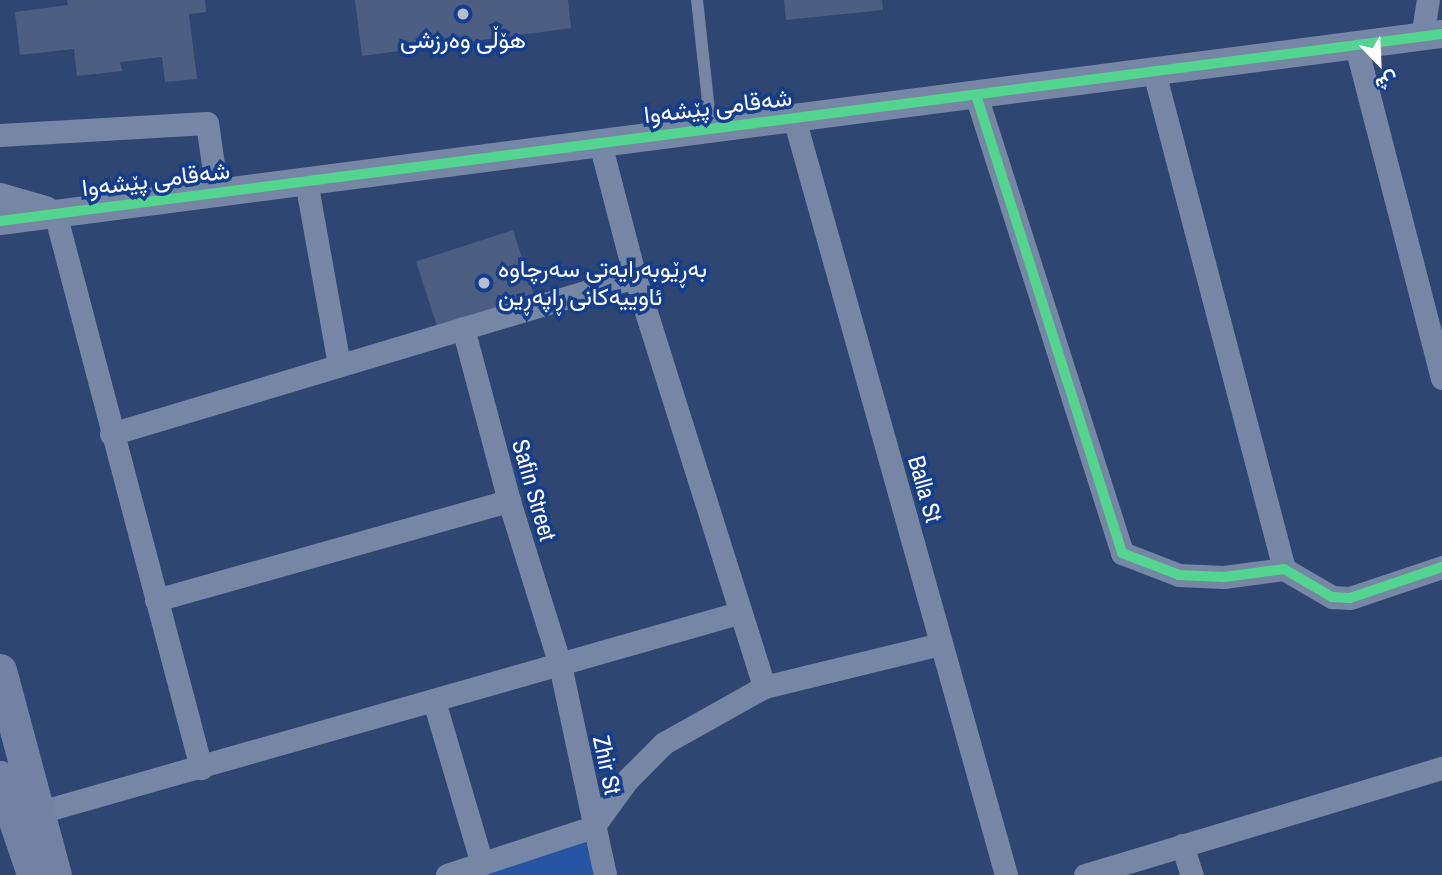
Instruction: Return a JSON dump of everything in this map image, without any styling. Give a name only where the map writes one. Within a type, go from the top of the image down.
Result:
[{"type":"main road","points":[[0,670],[18,814],[33,875]]},
{"type":"main road","points":[[0,777],[18,814],[55,875]]},
{"type":"street","points":[[1428,0],[1432,36]]},
{"type":"street","name":"شەقامی پێشەوا","points":[[0,221],[1432,36]]},
{"type":"street","points":[[1356,46],[1442,378]]},
{"type":"street","points":[[1154,72],[1284,569]]},
{"type":"street","points":[[976,94],[1122,554],[1179,575],[1224,577],[1284,569],[1332,597],[1350,598],[1442,567]]},
{"type":"street","name":"Balla St","points":[[794,118],[1006,875]]},
{"type":"street","points":[[0,135],[206,122],[217,192]]},
{"type":"street","points":[[600,143],[635,277],[738,613],[764,687]]},
{"type":"street","points":[[306,181],[338,365]]},
{"type":"street","name":"شەقامی پێشەوا","points":[[0,197],[55,213]]},
{"type":"street","points":[[55,213],[201,768]]},
{"type":"street","points":[[111,434],[635,277]]},
{"type":"street","name":"Safin Street","points":[[463,328],[509,501],[560,665]]},
{"type":"street","points":[[156,600],[509,501]]},
{"type":"street","points":[[18,814],[201,768],[738,613]]},
{"type":"street","points":[[447,875],[593,827],[628,779],[664,743],[764,687],[940,644]]},
{"type":"street","name":"Zhir St","points":[[560,665],[605,875]]},
{"type":"street","points":[[434,701],[482,864]]},
{"type":"street","points":[[1084,875],[1442,768]]},
{"type":"street","points":[[1182,845],[1192,875]]},
{"type":"lane","points":[[697,0],[711,128]]},
{"type":"shaded area","points":[[586,841],[594,875],[466,875]]},
{"type":"building","points":[[67,0],[205,0],[206,12],[189,14],[197,79],[165,82],[162,57],[120,62],[122,71],[77,76],[74,49],[20,55],[15,12],[68,5]]},
{"type":"building","name":"هۆڵی وەرزشی","points":[[355,0],[568,0],[571,28],[362,56]]},
{"type":"building","points":[[784,0],[882,0],[883,10],[786,20]]},
{"type":"building","points":[[513,230],[536,301],[439,333],[416,262]]},
{"type":"cycle path","points":[[0,221],[1442,34]]},
{"type":"cycle path","points":[[976,95],[1122,553],[1179,575],[1224,577],[1284,569],[1332,597],[1350,598],[1442,567]]},
{"type":"place","name":"هۆڵی وەرزشی","points":[[463,14]]},
{"type":"place","name":"بەڕێوبەرایەتی سەرچاوە ئاوییەکانی ڕاپەڕین","points":[[484,283]]}]
